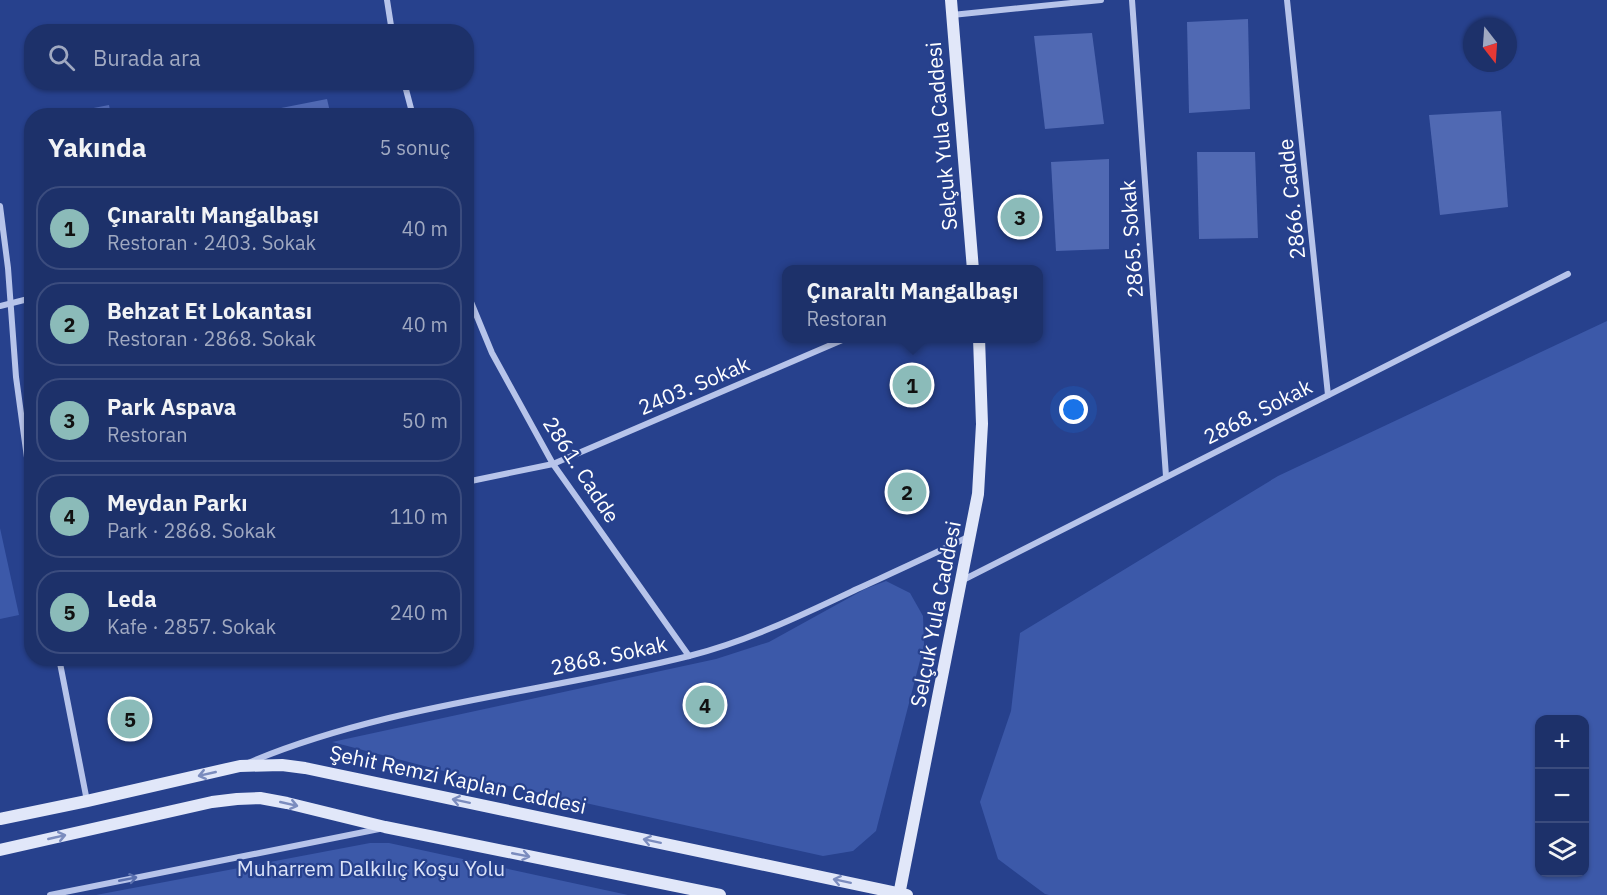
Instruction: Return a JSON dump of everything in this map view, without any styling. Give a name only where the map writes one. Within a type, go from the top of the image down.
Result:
[{"type":"main road","name":"Selçuk Yula Caddesi","points":[[951,0],[973,265]]},
{"type":"main road","name":"Selçuk Yula Caddesi","points":[[902,894],[972,536],[982,459],[979,343]]},
{"type":"main road","name":"Şehit Remzi Kaplan Caddesi","points":[[0,819],[240,766],[282,765],[902,894]]},
{"type":"main road","points":[[0,850],[212,802],[260,798],[385,827],[720,895]]},
{"type":"street","points":[[387,0],[391,24]]},
{"type":"street","points":[[952,15],[1101,0]]},
{"type":"street","name":"2865. Sokak","points":[[1132,0],[1166,476]]},
{"type":"street","name":"2866. Cadde","points":[[1287,0],[1328,395]]},
{"type":"street","points":[[406,90],[411,108]]},
{"type":"street","points":[[0,206],[24,443]]},
{"type":"street","name":"2868. Sokak","points":[[963,580],[1568,274]]},
{"type":"street","points":[[0,306],[24,300]]},
{"type":"street","name":"2861. Cadde","points":[[474,309],[492,353],[553,464],[689,656]]},
{"type":"street","name":"2403. Sokak","points":[[474,480],[553,464],[839,343]]},
{"type":"street","name":"2868. Sokak","points":[[240,766],[288,748],[376,722],[689,656],[748,638],[786,623],[972,536]]},
{"type":"street","points":[[61,666],[87,801]]},
{"type":"street","points":[[50,895],[385,827]]},
{"type":"green space","points":[[1607,321],[1607,895],[1045,894],[998,859],[980,802],[1011,711],[1020,633],[1278,476]]},
{"type":"green space","points":[[0,528],[19,615],[0,619]]},
{"type":"green space","points":[[886,581],[910,593],[923,616],[924,645],[876,831],[853,851],[823,856],[455,774],[332,742],[716,659],[769,642],[865,589]]},
{"type":"green space","name":"Muharrem Dalkılıç Koşu Yolu","points":[[370,843],[389,843],[628,895],[96,895]]},
{"type":"building","points":[[1248,19],[1250,109],[1189,113],[1187,22]]},
{"type":"building","points":[[1092,33],[1104,124],[1045,129],[1034,36]]},
{"type":"building","points":[[327,99],[329,108],[281,108]]},
{"type":"building","points":[[109,105],[110,108],[94,108]]},
{"type":"building","points":[[1501,111],[1508,207],[1440,215],[1429,115]]},
{"type":"building","points":[[1197,152],[1255,152],[1258,238],[1199,239]]},
{"type":"building","points":[[1109,159],[1109,249],[1056,251],[1051,162]]},
{"type":"place","name":"Park Aspava","points":[[1020,217]]},
{"type":"place","name":"Çınaraltı Mangalbaşı","points":[[912,385]]},
{"type":"place","name":"Behzat Et Lokantası","points":[[907,492]]},
{"type":"place","name":"Meydan Parkı","points":[[705,705]]},
{"type":"place","name":"Leda","points":[[130,719]]}]
